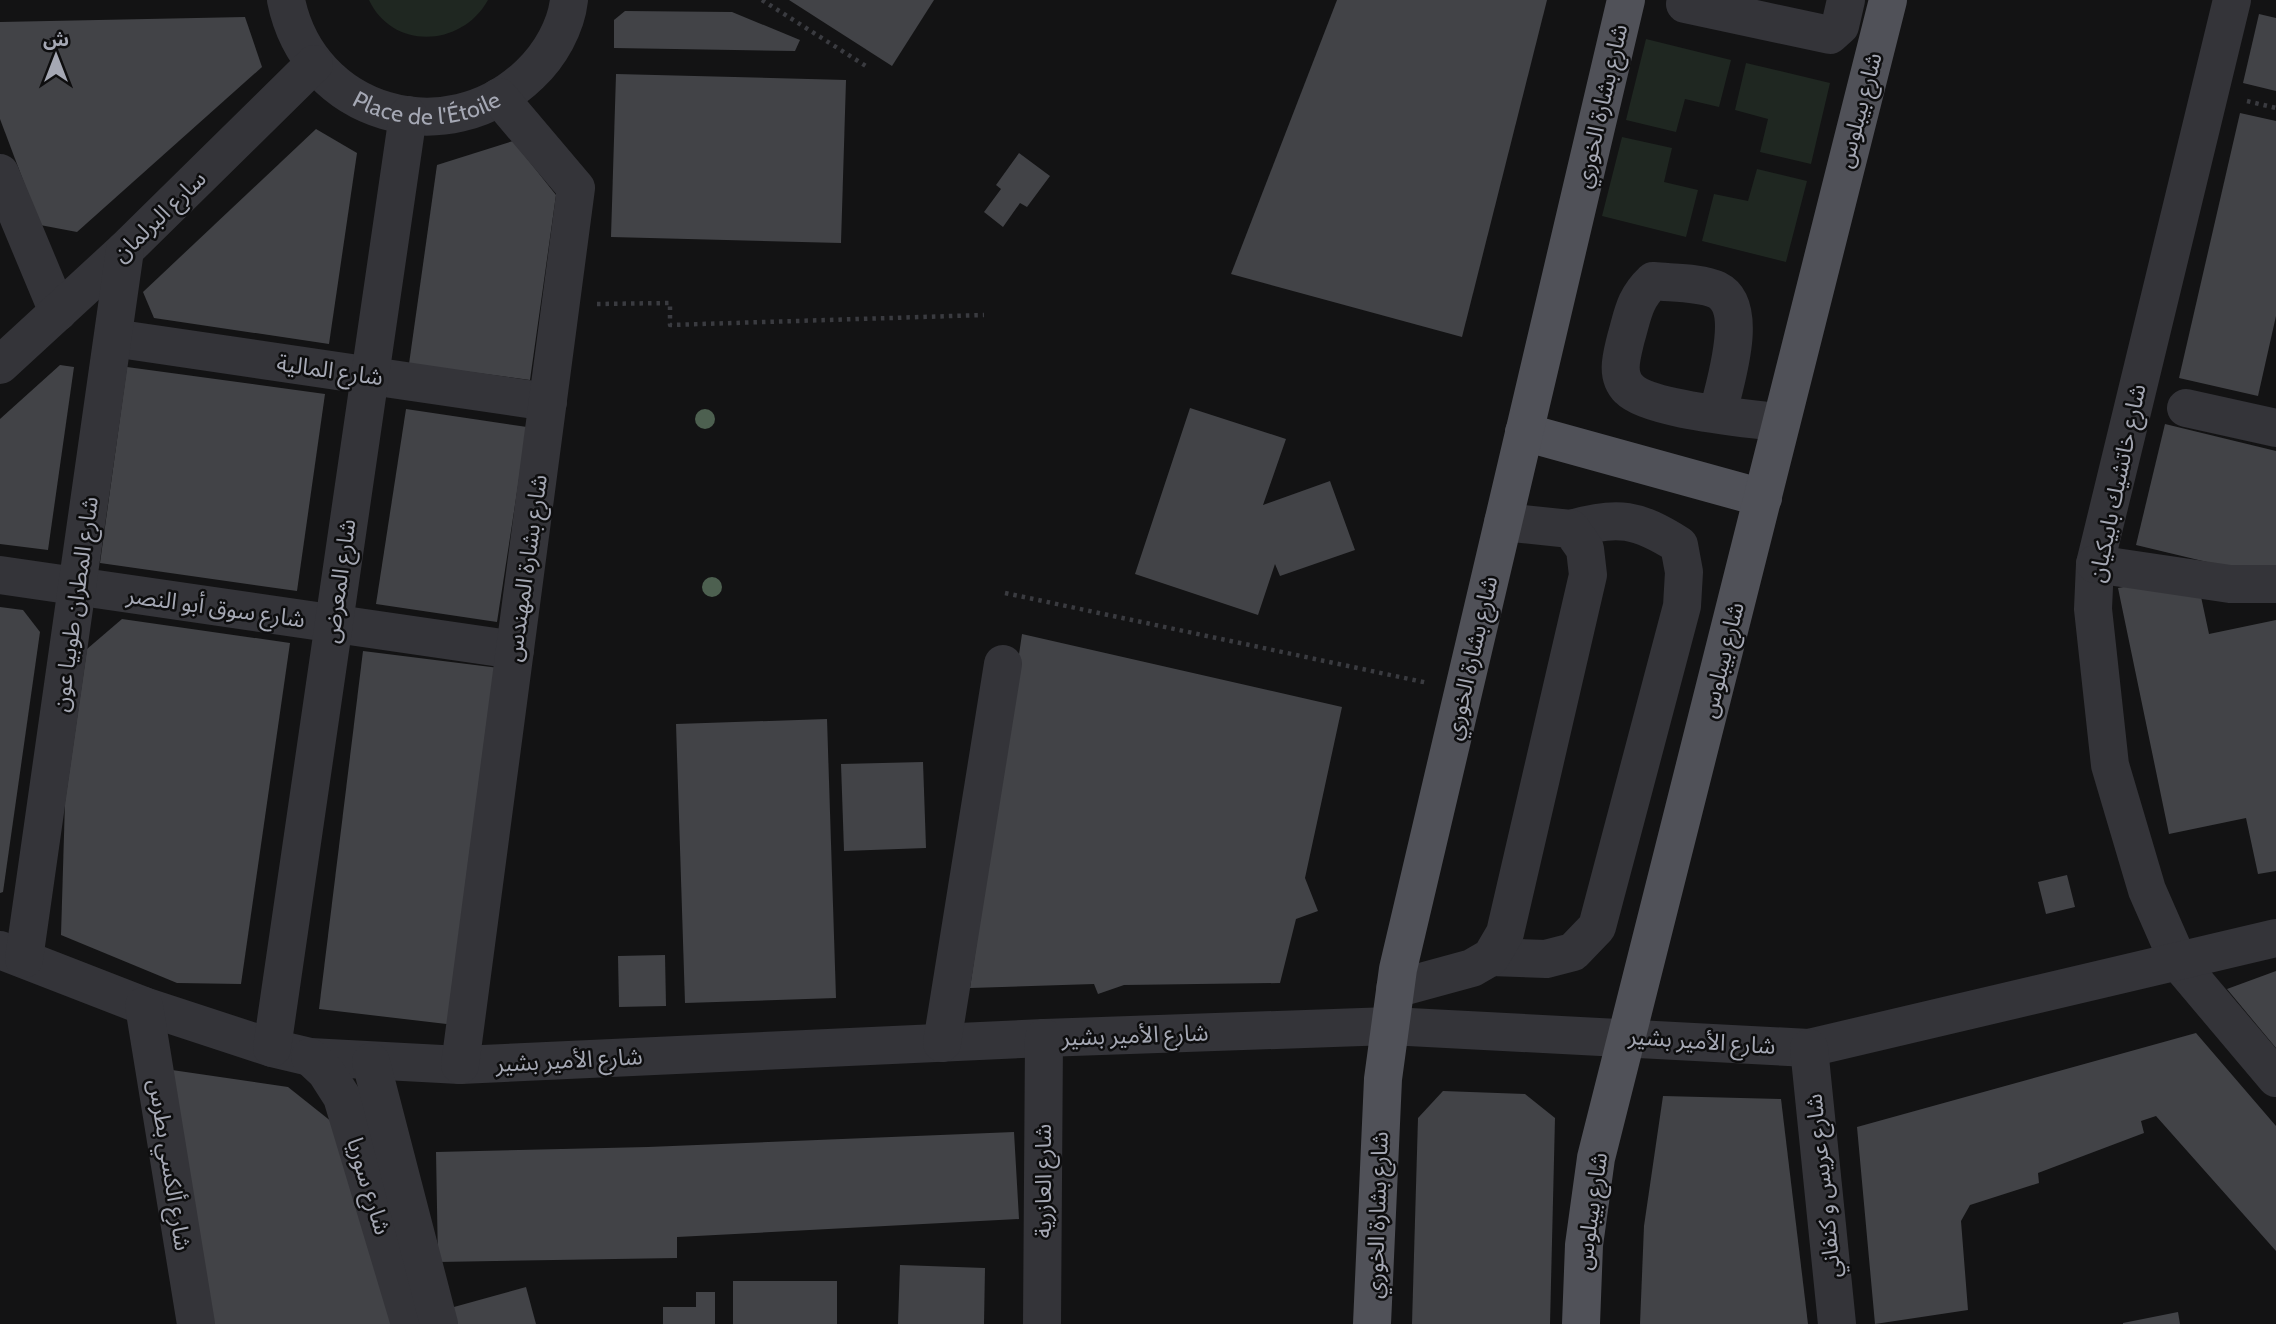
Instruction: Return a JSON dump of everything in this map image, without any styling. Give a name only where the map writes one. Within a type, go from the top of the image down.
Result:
[{"type":"main road","name":"شارع بشارة الخوري","points":[[1372,1324],[1383,1079],[1392,1008],[1463,690],[1626,0]]},
{"type":"main road","name":"شارع بيبلوس","points":[[1581,1324],[1588,1202],[1626,1037],[1888,0]]},
{"type":"main road","points":[[1524,432],[1763,498]]},
{"type":"street","name":"Place de l'Étoile","points":[[286,0],[291,26],[314,64],[346,94],[387,112],[430,118],[474,110],[513,90],[545,59],[568,14],[569,0]]},
{"type":"street","points":[[1685,4],[1830,35],[1840,26],[1846,0]]},
{"type":"street","name":"شارع خاتشيك بابيكيان","points":[[2232,0],[2095,564],[2092,609],[2110,765],[2147,890],[2179,963],[2276,1078]]},
{"type":"street","name":"سارع البرلمان","points":[[0,365],[125,250],[314,64]]},
{"type":"street","name":"شارع بشارة المهندس","points":[[460,1065],[576,188],[499,97]]},
{"type":"street","name":"شارع المعرض","points":[[272,1048],[408,115]]},
{"type":"street","points":[[0,173],[58,312]]},
{"type":"street","name":"شارع المطران طوبيا عون","points":[[12,955],[78,587],[125,250]]},
{"type":"street","name":"شارع المالية","points":[[113,338],[548,402]]},
{"type":"street","points":[[2186,408],[2276,428]]},
{"type":"street","points":[[1718,413],[1781,423]]},
{"type":"street","points":[[1491,957],[1546,959],[1573,952],[1597,927],[1682,606],[1684,572],[1679,545],[1648,525],[1596,522],[1571,529],[1503,522]]},
{"type":"street","points":[[1392,1008],[1491,957],[1505,933],[1588,575],[1584,549],[1571,529]]},
{"type":"street","points":[[2095,564],[2230,584],[2276,584]]},
{"type":"street","name":"شارع سوق أبو النصر","points":[[0,575],[515,650]]},
{"type":"street","points":[[942,1042],[1003,664]]},
{"type":"street","name":"شارع الأمير بشير","points":[[12,955],[144,1006],[272,1048],[310,1057],[460,1065],[1044,1038],[1392,1008],[1626,1037],[1809,1048],[2276,939]]},
{"type":"street","name":"شارع ألكسي بطرس","points":[[144,1006],[196,1324]]},
{"type":"street","name":"شارع العازرية","points":[[1042,1324],[1044,1038]]},
{"type":"street","name":"شارع عريس و كنفاني","points":[[1809,1048],[1837,1324]]},
{"type":"street","name":"شارع سوريا","points":[[310,1057],[326,1072],[342,1097],[410,1324]]},
{"type":"street","name":"شارع سوريا","points":[[371,1062],[439,1324]]},
{"type":"path","points":[[762,0],[869,68]]},
{"type":"path","points":[[585,304],[670,303],[670,326],[984,315]]},
{"type":"path","points":[[1006,593],[1463,690]]},
{"type":"shaded area","points":[[369,0],[488,0],[476,16],[462,27],[428,37],[410,35],[394,28],[380,17]]},
{"type":"shaded area","points":[[1646,39],[1731,60],[1719,107],[1685,99],[1676,132],[1626,120]]},
{"type":"shaded area","points":[[1746,63],[1830,83],[1811,164],[1760,152],[1768,119],[1735,110]]},
{"type":"shaded area","points":[[1622,137],[1672,148],[1664,182],[1698,190],[1686,237],[1602,216]]},
{"type":"shaded area","points":[[1757,169],[1807,181],[1786,262],[1702,241],[1714,194],[1748,201]]},
{"type":"building","points":[[789,0],[934,0],[892,66]]},
{"type":"building","points":[[1337,0],[1547,0],[1462,337],[1231,274]]},
{"type":"building","points":[[625,11],[732,12],[800,40],[795,51],[614,48],[614,20]]},
{"type":"building","points":[[2259,14],[2276,18],[2276,91],[2243,83]]},
{"type":"building","points":[[245,17],[262,67],[77,232],[40,225],[0,119],[0,22]]},
{"type":"building","points":[[616,74],[846,80],[841,243],[611,237]]},
{"type":"building","points":[[2240,113],[2276,121],[2276,316],[2258,396],[2179,378]]},
{"type":"building","points":[[316,129],[357,153],[329,344],[154,318],[143,292]]},
{"type":"building","points":[[513,141],[556,195],[530,380],[409,364],[437,165]]},
{"type":"building","points":[[1019,153],[1050,176],[1027,207],[1020,203],[1003,227],[984,212],[1001,189],[996,185]]},
{"type":"building","points":[[60,365],[74,367],[48,550],[0,544],[0,419]]},
{"type":"building","points":[[127,367],[325,394],[297,591],[100,563]]},
{"type":"building","points":[[1190,408],[1286,439],[1263,505],[1330,481],[1355,550],[1280,576],[1275,564],[1258,615],[1135,574]]},
{"type":"building","points":[[406,409],[527,427],[497,622],[376,604]]},
{"type":"building","points":[[2165,424],[2276,451],[2276,568],[2232,568],[2136,545]]},
{"type":"building","points":[[2129,586],[2200,592],[2209,634],[2276,620],[2276,871],[2258,874],[2246,818],[2169,834],[2118,588]]},
{"type":"building","points":[[0,607],[23,610],[40,632],[3,892],[0,893]]},
{"type":"building","points":[[122,619],[290,643],[241,984],[177,983],[61,935],[65,802],[87,649]]},
{"type":"building","points":[[1022,634],[1342,707],[1305,878],[1318,911],[1296,919],[1280,983],[1124,985],[1098,994],[1094,984],[970,988]]},
{"type":"building","points":[[363,651],[499,668],[455,1025],[319,1009]]},
{"type":"building","points":[[827,719],[836,998],[685,1003],[676,724]]},
{"type":"building","points":[[923,762],[926,848],[844,851],[841,764]]},
{"type":"building","points":[[2067,875],[2075,907],[2046,914],[2038,882]]},
{"type":"building","points":[[665,955],[666,1006],[619,1007],[618,956]]},
{"type":"building","points":[[2276,971],[2276,1048],[2227,989]]},
{"type":"building","points":[[2196,1033],[2276,1126],[2276,1251],[2156,1116],[2141,1121],[2144,1133],[2038,1173],[2039,1183],[1970,1205],[1961,1221],[1968,1310],[1875,1324],[1857,1127]]},
{"type":"building","points":[[172,1070],[288,1087],[337,1126],[392,1324],[213,1324]]},
{"type":"building","points":[[1443,1091],[1525,1094],[1555,1118],[1550,1324],[1412,1324],[1418,1118]]},
{"type":"building","points":[[1663,1096],[1781,1099],[1808,1324],[1640,1324],[1644,1226]]},
{"type":"building","points":[[1014,1132],[1019,1219],[677,1237],[677,1258],[438,1262],[436,1152],[648,1147]]},
{"type":"building","points":[[900,1265],[985,1268],[984,1324],[898,1324]]},
{"type":"building","points":[[733,1281],[837,1281],[837,1324],[733,1324]]},
{"type":"building","points":[[526,1287],[536,1324],[447,1324],[443,1310]]},
{"type":"building","points":[[696,1292],[715,1292],[715,1324],[663,1324],[663,1307],[696,1307]]},
{"type":"building","points":[[2178,1312],[2180,1324],[2123,1324],[2123,1323]]}]
